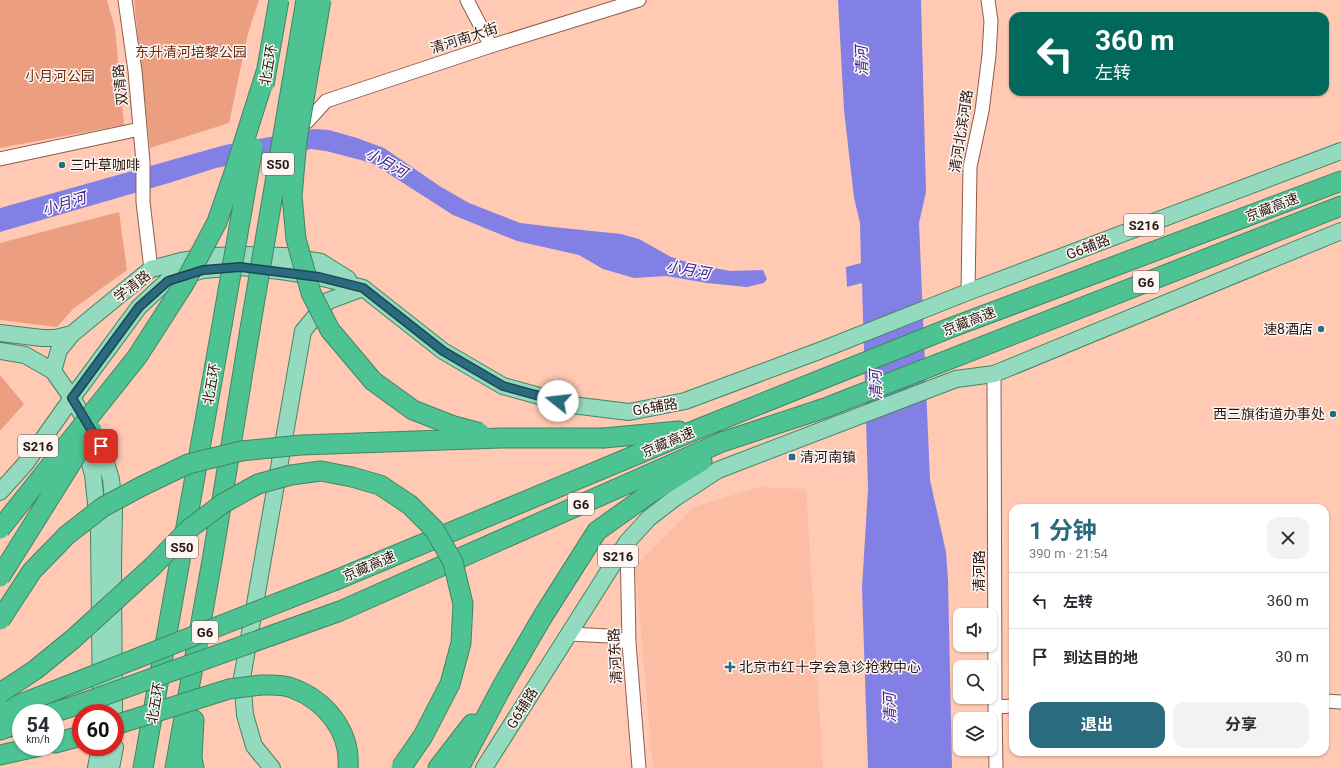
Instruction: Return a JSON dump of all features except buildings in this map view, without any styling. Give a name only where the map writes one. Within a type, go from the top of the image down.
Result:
[{"type":"highway","name":"北五环","points":[[143,768],[279,0]]},
{"type":"highway","name":"北五环","points":[[175,768],[213,555],[306,0]]},
{"type":"highway","points":[[321,0],[297,140],[292,196],[296,239],[311,292],[330,330],[373,381],[413,410],[454,426],[501,438]]},
{"type":"highway","points":[[0,577],[184,284],[217,222],[236,170],[266,72]]},
{"type":"highway","name":"京藏高速","points":[[0,712],[336,580],[698,429],[950,328],[1341,181]]},
{"type":"highway","name":"京藏高速","points":[[64,709],[340,611],[722,442],[826,408],[1341,206]]},
{"type":"highway","points":[[0,529],[137,357]]},
{"type":"highway","points":[[0,620],[32,571],[67,535],[103,507],[188,464],[241,451],[301,445],[501,438],[604,438],[698,429]]},
{"type":"highway","points":[[459,768],[504,683],[543,616],[597,531],[649,494],[702,461],[722,442]]},
{"type":"highway","points":[[0,693],[35,670],[73,639],[152,567],[189,529],[222,504],[258,484],[291,475],[321,471],[352,477],[380,485],[410,505],[434,529],[453,562],[463,604],[461,643],[450,684],[423,736],[401,768]]},
{"type":"highway","points":[[194,768],[192,758],[194,721],[213,555]]},
{"type":"highway","points":[[438,768],[504,683]]},
{"type":"highway","points":[[124,722],[229,689],[261,685],[290,687],[307,695],[329,711],[346,741],[349,758],[348,768]]},
{"type":"highway","points":[[0,730],[12,726]]},
{"type":"highway","points":[[0,755],[12,752]]},
{"type":"main road","name":"G6辅路","points":[[0,492],[26,463],[139,307],[168,281],[203,270],[240,267],[319,277],[363,288],[443,351],[503,386],[572,405],[629,412],[685,401],[1341,151]]},
{"type":"main road","points":[[994,374],[1341,231]]},
{"type":"main road","name":"学清路","points":[[0,333],[42,338],[55,338],[72,334],[151,269],[181,261],[212,256],[285,256],[321,262],[363,288]]},
{"type":"main road","points":[[272,768],[254,746],[245,715],[242,678],[303,331],[328,301],[363,288]]},
{"type":"main road","points":[[53,371],[59,350],[72,334]]},
{"type":"main road","points":[[0,351],[25,355],[53,371],[72,398],[101,446],[111,479],[114,510],[114,704]]},
{"type":"main road","name":"G6辅路","points":[[484,768],[627,542],[649,518],[675,498],[718,470],[956,379],[994,374]]},
{"type":"main road","points":[[72,398],[93,475],[99,532],[101,704]]},
{"type":"main road","points":[[96,768],[98,756]]},
{"type":"main road","points":[[111,768],[113,756]]},
{"type":"street","name":"双清路","points":[[125,0],[135,72],[143,168],[143,202],[151,269]]},
{"type":"street","points":[[467,0],[491,46]]},
{"type":"street","name":"清河南大街","points":[[307,122],[326,101],[491,46],[639,0]]},
{"type":"street","name":"清河北滨河路","points":[[968,292],[970,167],[982,111],[989,55],[991,21],[988,0]]},
{"type":"street","points":[[0,159],[140,129]]},
{"type":"street","name":"清河路","points":[[994,374],[994,707],[996,768]]},
{"type":"street","name":"清河东路","points":[[627,542],[629,643],[639,768]]},
{"type":"street","points":[[569,634],[609,636],[629,643]]},
{"type":"street","points":[[1329,701],[1341,702]]},
{"type":"street","points":[[994,707],[1009,706]]},
{"type":"shaded area","name":"北京市红十字会急诊抢救中心","points":[[759,487],[806,489],[823,768],[653,768],[635,566],[694,507]]},
{"type":"green space","name":"小月河公园","points":[[0,0],[107,0],[115,29],[124,125],[0,148]]},
{"type":"green space","name":"东升清河培黎公园","points":[[134,0],[259,0],[248,33],[229,123],[150,148]]},
{"type":"green space","points":[[119,212],[127,270],[73,309],[57,327],[0,320],[0,243]]},
{"type":"green space","points":[[0,375],[24,404],[0,431]]},
{"type":"water","name":"清河","points":[[838,0],[921,0],[926,192],[919,223],[930,480],[946,552],[948,580],[952,768],[868,768],[862,588],[868,489],[862,283],[847,287],[846,267],[861,263],[860,223],[854,198],[844,110]]},
{"type":"water","name":"小月河","points":[[314,129],[329,130],[384,148],[441,187],[469,203],[520,223],[621,234],[639,239],[671,257],[696,265],[731,271],[763,270],[767,279],[764,283],[747,287],[707,283],[666,276],[634,278],[603,269],[579,255],[517,241],[453,215],[372,163],[326,151],[311,149],[216,168],[0,232],[0,208],[225,145]]},
{"type":"place","name":"三叶草咖啡","points":[[62,165]]},
{"type":"place","name":"速8酒店","points":[[1321,329]]},
{"type":"place","name":"西三旗街道办事处","points":[[1333,414]]},
{"type":"place","name":"清河南镇","points":[[792,457]]},
{"type":"place","name":"北京市红十字会急诊抢救中心","points":[[730,667]]},
{"type":"route","points":[[101,446],[72,398],[139,307],[168,281],[203,270],[240,267],[281,271],[319,277],[363,288],[443,351],[503,386],[558,401]]}]
